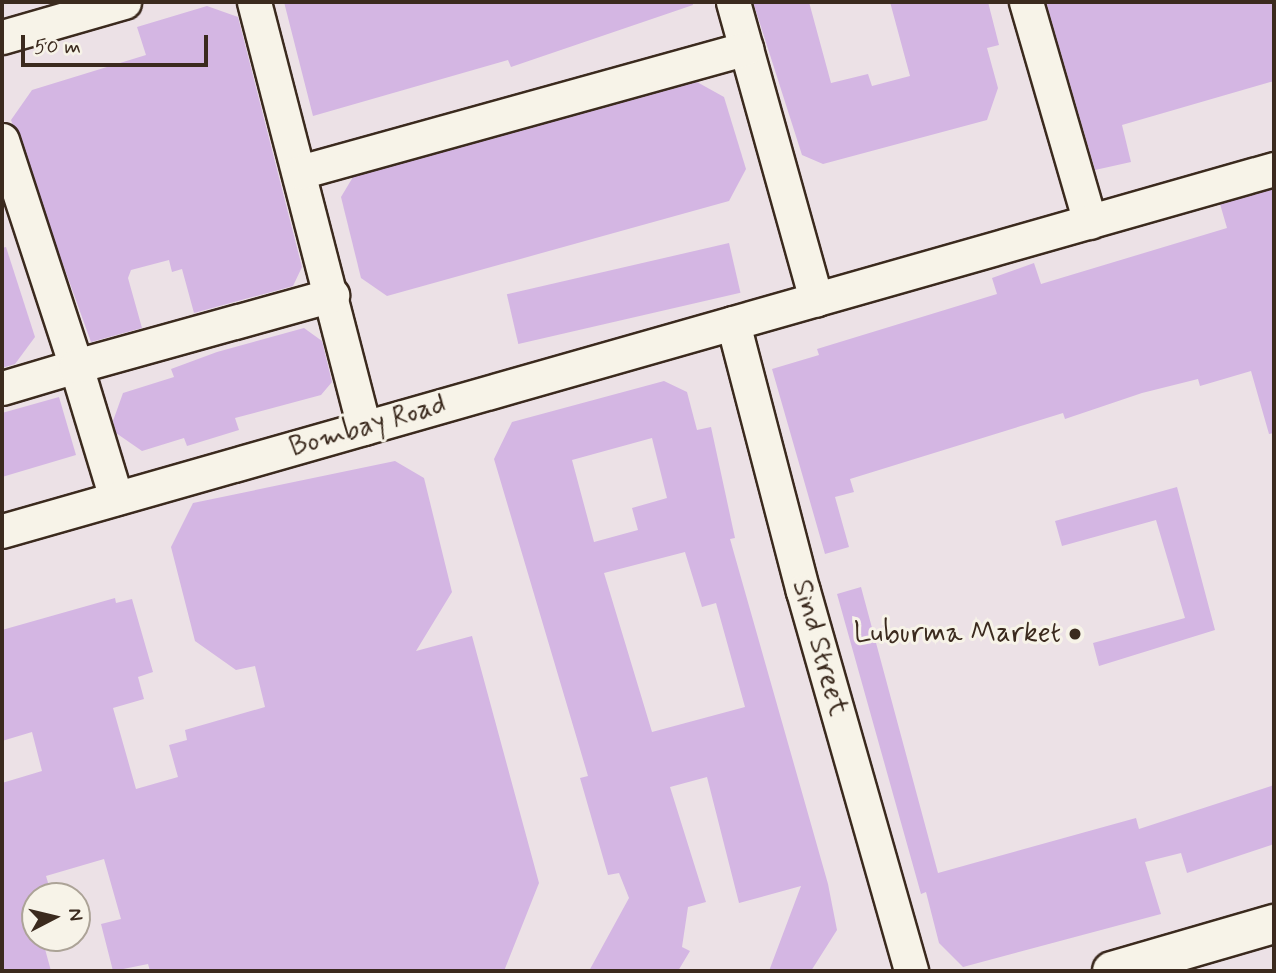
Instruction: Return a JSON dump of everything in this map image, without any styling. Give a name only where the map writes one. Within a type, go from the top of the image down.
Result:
[{"type":"main road","points":[[1112,971],[1274,924]]},
{"type":"street","points":[[2,37],[124,2]]},
{"type":"street","points":[[254,2],[332,295],[364,428]]},
{"type":"street","points":[[733,2],[816,300]]},
{"type":"street","points":[[1026,2],[1090,222]]},
{"type":"street","points":[[300,172],[746,48]]},
{"type":"street","points":[[2,140],[116,498]]},
{"type":"street","name":"Bombay Road","points":[[2,531],[1274,169]]},
{"type":"street","points":[[2,388],[332,295]]},
{"type":"street","name":"Sind Street","points":[[733,323],[911,971]]},
{"type":"shaded area","points":[[2,2],[1274,2],[1274,971],[2,971]]},
{"type":"building","points":[[284,2],[692,2],[693,5],[511,67],[508,60],[313,116]]},
{"type":"building","points":[[753,2],[809,2],[831,83],[868,74],[872,86],[910,76],[890,2],[988,2],[999,45],[987,48],[998,88],[987,120],[823,164],[802,155]]},
{"type":"building","points":[[1046,2],[1274,2],[1274,81],[1122,125],[1131,162],[1095,170]]},
{"type":"building","points":[[207,6],[238,17],[302,267],[293,286],[194,313],[182,269],[172,272],[169,260],[131,270],[128,278],[142,328],[91,342],[11,120],[32,90],[146,55],[137,27]]},
{"type":"building","points":[[697,82],[724,97],[746,169],[729,201],[387,296],[361,278],[341,197],[353,177]]},
{"type":"building","points":[[1274,189],[1274,433],[1269,434],[1251,371],[1200,386],[1198,379],[1142,393],[1065,419],[1063,413],[850,479],[854,492],[835,497],[849,547],[825,554],[772,369],[819,355],[817,349],[997,294],[992,278],[1034,263],[1041,284],[1227,228],[1220,204]]},
{"type":"building","points":[[729,243],[740,293],[518,344],[507,294]]},
{"type":"building","points":[[6,247],[35,337],[15,364],[2,368],[2,248]]},
{"type":"building","points":[[304,328],[322,341],[332,382],[321,395],[235,418],[239,430],[187,446],[184,438],[142,451],[116,433],[113,421],[123,393],[174,377],[171,369],[217,352]]},
{"type":"building","points":[[664,381],[687,392],[697,430],[711,427],[735,538],[730,539],[828,884],[837,930],[811,971],[769,971],[801,886],[739,903],[707,777],[670,787],[706,902],[688,907],[682,947],[690,951],[678,971],[589,971],[629,898],[619,873],[608,875],[580,778],[588,776],[494,459],[512,422]],"holes":[[[652,438],[667,498],[632,508],[638,530],[594,542],[572,460]],[[685,552],[702,607],[716,603],[745,707],[652,732],[604,573]]]},
{"type":"building","points":[[59,397],[76,455],[2,477],[2,413]]},
{"type":"building","points":[[395,461],[424,478],[452,592],[416,651],[472,636],[539,883],[504,971],[150,971],[148,964],[113,971],[101,924],[121,919],[104,859],[46,876],[48,882],[21,882],[21,952],[46,952],[51,971],[2,971],[2,783],[42,771],[32,732],[2,741],[2,630],[115,598],[116,603],[132,599],[153,672],[138,677],[144,699],[113,708],[136,789],[178,777],[169,745],[187,740],[185,730],[265,707],[255,666],[236,670],[195,641],[171,547],[193,503]]},
{"type":"building","points":[[1177,487],[1215,630],[1099,666],[1093,643],[1185,618],[1156,520],[1062,546],[1055,521]]},
{"type":"building","points":[[861,587],[938,873],[1136,818],[1139,829],[1274,785],[1274,844],[1187,873],[1181,853],[1145,862],[1161,914],[963,967],[939,943],[926,892],[921,894],[837,594]]},
{"type":"place","name":"Luburma Market","points":[[1075,634]]}]
